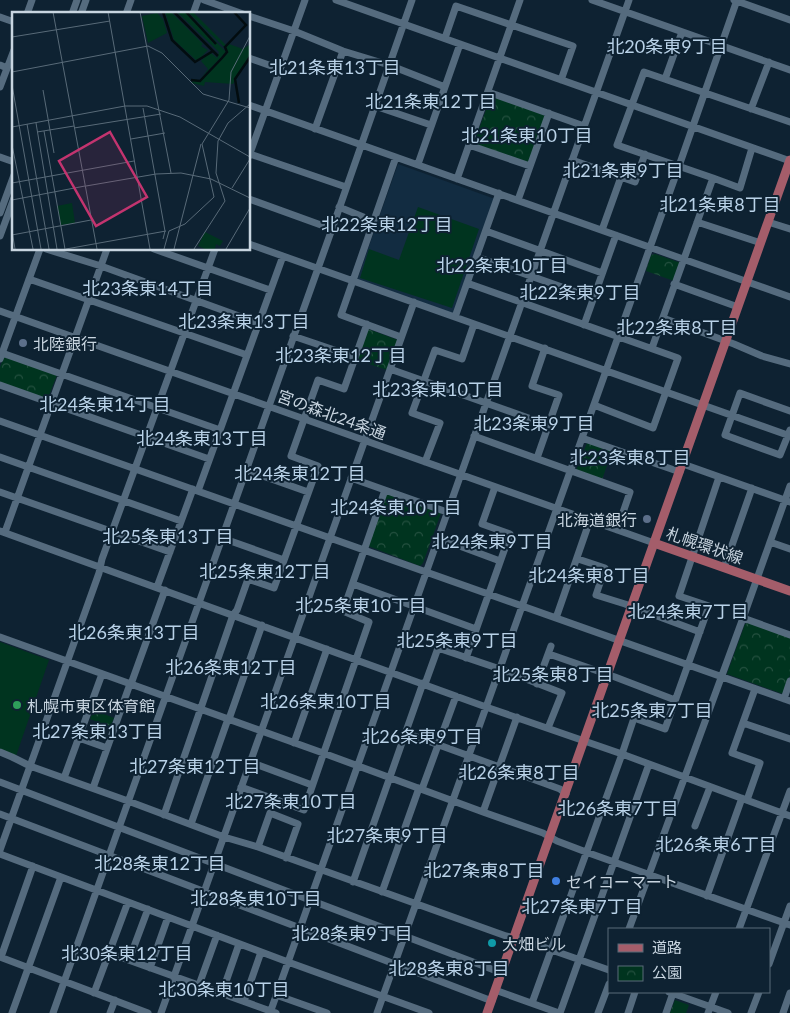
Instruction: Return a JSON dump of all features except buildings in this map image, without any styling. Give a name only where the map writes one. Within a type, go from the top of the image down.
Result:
[{"type":"main road","name":"札幌環状線","points":[[790,161],[654,543],[790,591]]},
{"type":"main road","points":[[487,1013],[654,543]]},
{"type":"street","points":[[28,12],[32,0]]},
{"type":"street","points":[[73,12],[77,0]]},
{"type":"street","points":[[82,12],[86,0]]},
{"type":"street","points":[[127,12],[131,0]]},
{"type":"street","points":[[194,12],[198,0]]},
{"type":"street","points":[[204,0],[237,12]]},
{"type":"street","points":[[250,152],[305,0]]},
{"type":"street","points":[[336,0],[790,161]]},
{"type":"street","points":[[52,1013],[412,0]]},
{"type":"street","points":[[457,178],[520,0]]},
{"type":"street","points":[[592,0],[790,70]]},
{"type":"street","points":[[109,953],[272,1012],[309,899],[628,0]]},
{"type":"street","points":[[377,1013],[679,166],[736,0],[790,20]]},
{"type":"street","points":[[445,38],[456,6],[573,46],[561,80]]},
{"type":"street","points":[[250,16],[294,31],[343,51],[389,65],[445,87]]},
{"type":"street","points":[[0,17],[12,21]]},
{"type":"street","points":[[665,79],[682,32]]},
{"type":"street","points":[[418,164],[460,44]]},
{"type":"street","points":[[315,129],[343,51]]},
{"type":"street","points":[[0,87],[4,66],[12,53]]},
{"type":"street","points":[[250,58],[280,69]]},
{"type":"street","points":[[751,109],[769,62]]},
{"type":"street","points":[[752,148],[740,188],[617,144],[644,72],[790,122]]},
{"type":"street","points":[[488,92],[584,126]]},
{"type":"street","points":[[250,105],[790,297]]},
{"type":"street","points":[[375,106],[431,125]]},
{"type":"street","points":[[518,200],[549,113]]},
{"type":"street","points":[[469,145],[530,166]]},
{"type":"street","points":[[572,160],[635,182],[645,154]]},
{"type":"street","points":[[250,155],[346,187]]},
{"type":"street","points":[[0,157],[12,161]]},
{"type":"street","points":[[396,157],[340,315],[401,337]]},
{"type":"street","points":[[602,230],[621,177]]},
{"type":"street","points":[[652,348],[712,178]]},
{"type":"street","points":[[0,213],[12,180]]},
{"type":"street","points":[[455,317],[499,193]]},
{"type":"street","points":[[250,199],[332,229]]},
{"type":"street","points":[[0,236],[12,203]]},
{"type":"street","points":[[339,207],[373,221]]},
{"type":"street","points":[[697,222],[761,243]]},
{"type":"street","points":[[768,222],[790,229]]},
{"type":"street","points":[[486,231],[602,273]]},
{"type":"street","points":[[584,325],[616,235]]},
{"type":"street","points":[[250,244],[732,416],[789,433],[780,455],[725,435],[732,416],[740,393],[790,411]]},
{"type":"street","points":[[40,250],[1,356],[62,374],[220,430]]},
{"type":"street","points":[[49,250],[101,266],[258,323]]},
{"type":"street","points":[[107,250],[17,498],[2,532],[790,816]]},
{"type":"street","points":[[157,250],[270,290]]},
{"type":"street","points":[[0,850],[215,250]]},
{"type":"street","points":[[93,788],[130,684],[181,521],[209,459],[283,256]]},
{"type":"street","points":[[477,257],[593,298]]},
{"type":"street","points":[[29,278],[247,355]]},
{"type":"street","points":[[467,283],[678,358],[654,428],[594,405]]},
{"type":"street","points":[[674,284],[738,307]]},
{"type":"street","points":[[161,1013],[414,302]]},
{"type":"street","name":"宮の森北24条通","points":[[0,311],[654,543]]},
{"type":"street","points":[[663,318],[762,356],[790,364]]},
{"type":"street","points":[[164,815],[233,615],[248,579],[274,588],[318,466],[291,456],[318,380],[344,389],[367,324]]},
{"type":"street","points":[[425,462],[440,424],[412,414],[435,350],[462,359],[474,324]]},
{"type":"street","points":[[293,336],[356,357]]},
{"type":"street","points":[[537,458],[559,395],[532,386],[545,348]]},
{"type":"street","points":[[390,369],[548,425]]},
{"type":"street","points":[[0,386],[209,459]]},
{"type":"street","points":[[0,421],[787,700],[790,681]]},
{"type":"street","points":[[474,436],[630,492],[617,530]]},
{"type":"street","points":[[582,438],[681,468],[720,477],[787,501]]},
{"type":"street","points":[[0,457],[181,521]]},
{"type":"street","points":[[246,470],[308,492]]},
{"type":"street","points":[[532,1003],[634,718],[665,729],[700,632],[709,606],[678,596],[720,477]]},
{"type":"street","points":[[351,478],[447,512]]},
{"type":"street","points":[[629,928],[770,542],[787,501],[790,486]]},
{"type":"street","points":[[466,658],[510,534],[482,524],[495,487]]},
{"type":"street","points":[[724,568],[752,488]]},
{"type":"street","points":[[241,788],[304,810],[369,622],[343,611],[385,490]]},
{"type":"street","points":[[0,492],[170,552]]},
{"type":"street","points":[[556,618],[590,520]]},
{"type":"street","points":[[222,538],[284,560]]},
{"type":"street","points":[[438,538],[500,561]]},
{"type":"street","points":[[770,542],[790,549]]},
{"type":"street","points":[[578,558],[605,568],[596,595],[700,632]]},
{"type":"street","points":[[353,584],[476,630]]},
{"type":"street","points":[[743,618],[790,635]]},
{"type":"street","points":[[191,824],[262,625]]},
{"type":"street","points":[[0,638],[323,753],[543,833],[556,841],[648,875],[787,924]]},
{"type":"street","points":[[537,684],[551,646]]},
{"type":"street","points":[[294,743],[327,648]]},
{"type":"street","points":[[354,882],[438,648],[562,693],[548,728]]},
{"type":"street","points":[[549,654],[615,676],[675,700]]},
{"type":"street","points":[[64,778],[102,674]]},
{"type":"street","points":[[707,896],[760,763],[732,753],[755,689]]},
{"type":"street","points":[[382,892],[456,696]]},
{"type":"street","points":[[483,812],[517,717]]},
{"type":"street","points":[[743,723],[790,739]]},
{"type":"street","points":[[406,733],[560,789],[566,794]]},
{"type":"street","points":[[79,738],[107,748]]},
{"type":"street","points":[[0,752],[30,766],[128,800],[224,837],[258,847],[514,939],[523,940],[608,970]]},
{"type":"street","points":[[250,762],[312,785]]},
{"type":"street","points":[[495,990],[559,1013],[648,764]]},
{"type":"street","points":[[0,782],[502,973]]},
{"type":"street","points":[[696,826],[710,787]]},
{"type":"street","points":[[739,928],[790,790]]},
{"type":"street","points":[[258,847],[270,813],[298,824],[286,858]]},
{"type":"street","points":[[0,814],[492,1001]]},
{"type":"street","points":[[0,854],[429,1013]]},
{"type":"street","points":[[33,866],[0,957],[148,1013]]},
{"type":"street","points":[[12,1013],[61,877]]},
{"type":"street","points":[[94,993],[128,902]]},
{"type":"street","points":[[770,962],[787,924],[790,906]]},
{"type":"street","points":[[129,960],[148,909]]},
{"type":"street","points":[[150,968],[168,917]]},
{"type":"street","points":[[199,985],[217,935]]},
{"type":"street","points":[[222,993],[239,944]]},
{"type":"street","points":[[244,1001],[261,952]]},
{"type":"street","points":[[598,1013],[608,987]]},
{"type":"street","points":[[628,1013],[636,993]]},
{"type":"street","points":[[666,1013],[671,993]]},
{"type":"street","points":[[673,993],[710,1010],[728,1013]]},
{"type":"street","points":[[710,1010],[716,993]]},
{"type":"street","points":[[751,1013],[759,993]]},
{"type":"street","points":[[783,1013],[790,993]]},
{"type":"street","points":[[276,995],[327,1013]]},
{"type":"street","points":[[110,1013],[114,1000]]},
{"type":"shaded area","points":[[398,164],[495,199],[455,314],[357,280]]},
{"type":"green space","points":[[491,96],[544,115],[545,118],[529,163],[474,143]]},
{"type":"green space","points":[[418,207],[479,229],[452,308],[360,278],[369,249],[399,260]]},
{"type":"green space","points":[[655,254],[681,263],[674,281],[646,271],[651,255]]},
{"type":"green space","points":[[368,329],[398,340],[387,370],[357,360]]},
{"type":"green space","points":[[4,357],[57,375],[48,398],[46,399],[0,382],[0,367]]},
{"type":"green space","points":[[587,443],[612,451],[602,480],[576,470]]},
{"type":"green space","points":[[387,494],[441,513],[423,563],[420,566],[368,546]]},
{"type":"green space","points":[[749,622],[790,636],[790,675],[783,694],[727,674],[745,624]]},
{"type":"green space","name":"札幌市東区体育館","points":[[0,642],[49,660],[16,756],[0,750]]},
{"type":"green space","points":[[94,710],[114,718],[110,727],[90,719]]},
{"type":"green space","points":[[675,1000],[689,1005],[686,1013],[670,1013]]},
{"type":"place","name":"北陸銀行","points":[[23,343]]},
{"type":"place","name":"北海道銀行","points":[[647,519]]},
{"type":"place","name":"札幌市東区体育館","points":[[17,705]]},
{"type":"place","name":"セイコーマート","points":[[556,881]]},
{"type":"place","name":"大畑ビル","points":[[492,943]]},
{"type":"district","name":"北20条東9丁目","points":[[667,46]]},
{"type":"district","name":"北21条東13丁目","points":[[335,67]]},
{"type":"district","name":"北21条東12丁目","points":[[431,101]]},
{"type":"district","name":"北21条東10丁目","points":[[527,135]]},
{"type":"district","name":"北21条東9丁目","points":[[623,170]]},
{"type":"district","name":"北21条東8丁目","points":[[720,204]]},
{"type":"district","name":"北22条東12丁目","points":[[387,224]]},
{"type":"district","name":"北22条東10丁目","points":[[502,265]]},
{"type":"district","name":"北23条東14丁目","points":[[148,288]]},
{"type":"district","name":"北22条東9丁目","points":[[580,292]]},
{"type":"district","name":"北23条東13丁目","points":[[244,321]]},
{"type":"district","name":"北22条東8丁目","points":[[677,327]]},
{"type":"district","name":"北23条東12丁目","points":[[341,355]]},
{"type":"district","name":"北23条東10丁目","points":[[438,389]]},
{"type":"district","name":"北24条東14丁目","points":[[105,404]]},
{"type":"district","name":"北23条東9丁目","points":[[534,423]]},
{"type":"district","name":"北24条東13丁目","points":[[202,438]]},
{"type":"district","name":"北23条東8丁目","points":[[630,457]]},
{"type":"district","name":"北24条東12丁目","points":[[300,473]]},
{"type":"district","name":"北24条東10丁目","points":[[396,507]]},
{"type":"district","name":"北25条東13丁目","points":[[168,536]]},
{"type":"district","name":"北24条東9丁目","points":[[492,541]]},
{"type":"district","name":"北25条東12丁目","points":[[265,571]]},
{"type":"district","name":"北24条東8丁目","points":[[589,575]]},
{"type":"district","name":"北25条東10丁目","points":[[361,605]]},
{"type":"district","name":"北24条東7丁目","points":[[688,611]]},
{"type":"district","name":"北26条東13丁目","points":[[134,632]]},
{"type":"district","name":"北25条東9丁目","points":[[457,640]]},
{"type":"district","name":"北26条東12丁目","points":[[231,667]]},
{"type":"district","name":"北25条東8丁目","points":[[553,674]]},
{"type":"district","name":"北26条東10丁目","points":[[326,701]]},
{"type":"district","name":"北25条東7丁目","points":[[652,710]]},
{"type":"district","name":"北27条東13丁目","points":[[98,731]]},
{"type":"district","name":"北26条東9丁目","points":[[422,736]]},
{"type":"district","name":"北27条東12丁目","points":[[195,766]]},
{"type":"district","name":"北26条東8丁目","points":[[519,772]]},
{"type":"district","name":"北27条東10丁目","points":[[291,801]]},
{"type":"district","name":"北26条東7丁目","points":[[618,808]]},
{"type":"district","name":"北27条東9丁目","points":[[387,835]]},
{"type":"district","name":"北26条東6丁目","points":[[716,844]]},
{"type":"district","name":"北28条東12丁目","points":[[160,863]]},
{"type":"district","name":"北27条東8丁目","points":[[484,870]]},
{"type":"district","name":"北28条東10丁目","points":[[256,898]]},
{"type":"district","name":"北27条東7丁目","points":[[582,906]]},
{"type":"district","name":"北28条東9丁目","points":[[352,933]]},
{"type":"district","name":"北30条東12丁目","points":[[127,953]]},
{"type":"district","name":"北28条東8丁目","points":[[449,968]]},
{"type":"district","name":"北30条東10丁目","points":[[224,989]]}]
